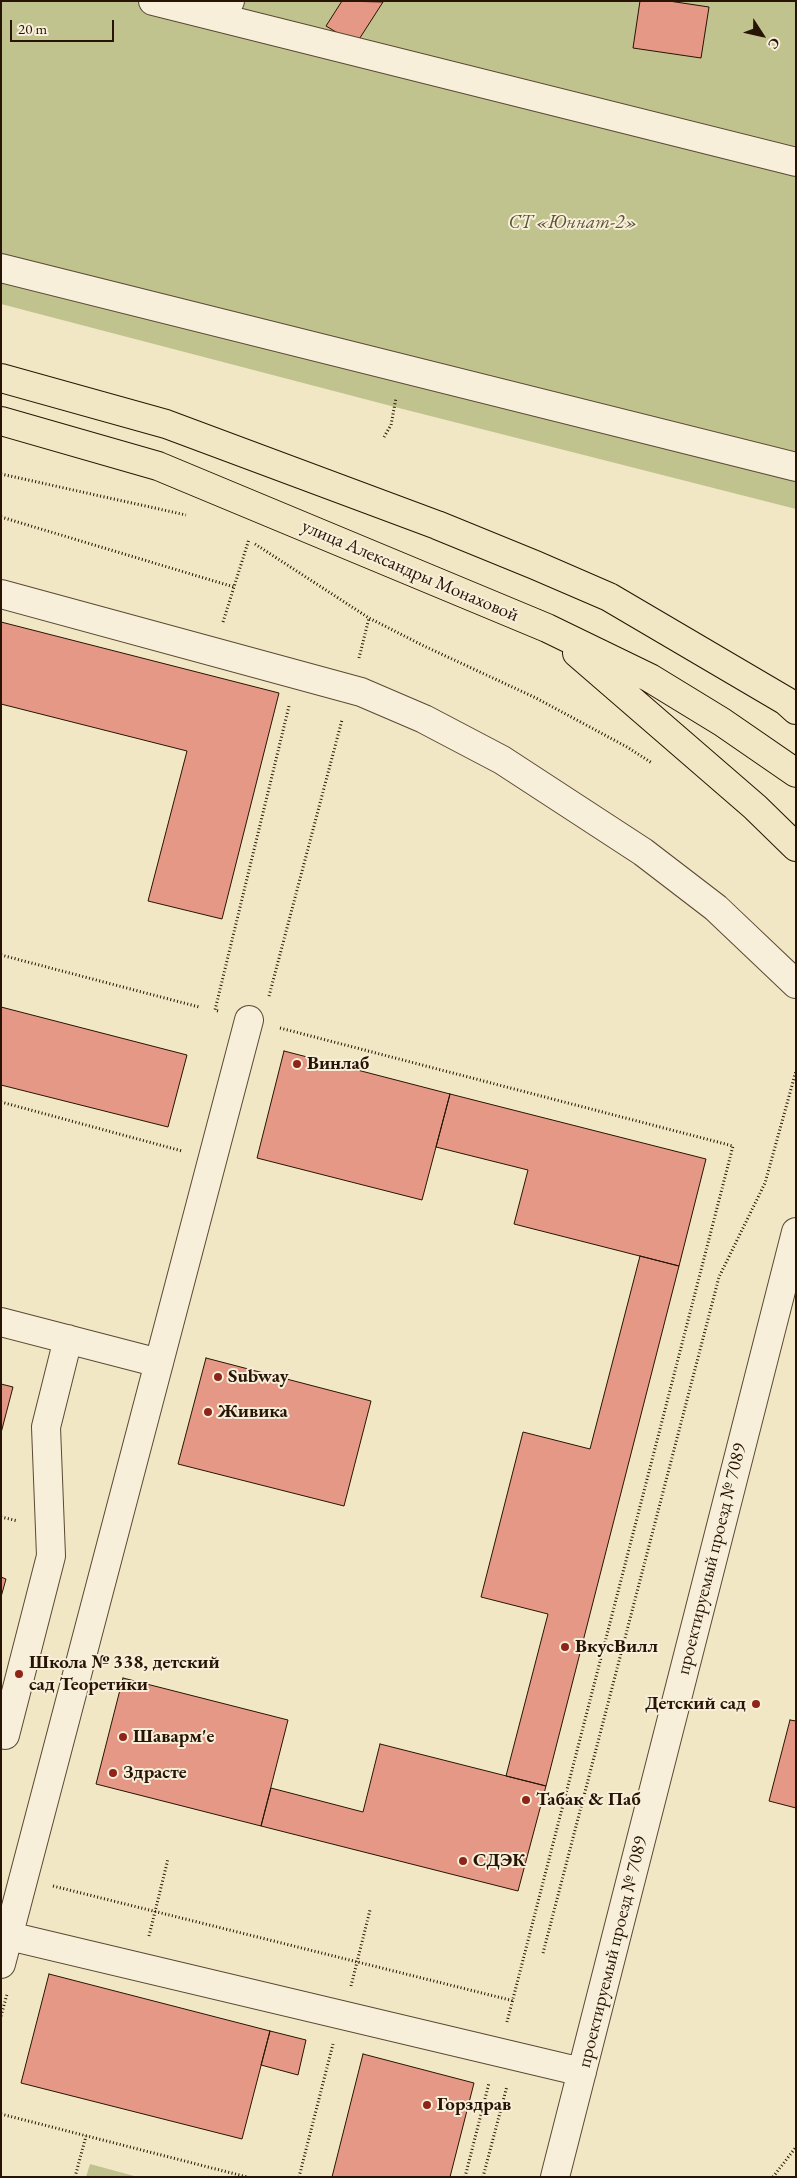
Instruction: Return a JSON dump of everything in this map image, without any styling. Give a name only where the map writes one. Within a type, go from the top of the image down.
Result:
[{"type":"main road","points":[[1,378],[166,424],[437,525],[609,597],[792,705]]},
{"type":"main road","name":"улица Александры Монаховой","points":[[1,421],[158,466],[547,628],[650,678],[722,722],[796,773]]},
{"type":"main road","points":[[547,628],[755,807],[796,848]]},
{"type":"street","points":[[153,1],[226,10],[796,162]]},
{"type":"street","points":[[1,268],[796,468]]},
{"type":"street","points":[[1,594],[360,692],[424,719],[502,760],[564,799],[650,858],[716,908],[796,984]]},
{"type":"street","points":[[1,1964],[5,1935],[24,1878],[249,1020]]},
{"type":"street","name":"проектируемый проезд № 7089","points":[[554,2177],[796,1232]]},
{"type":"street","points":[[1,1322],[158,1363]]},
{"type":"street","points":[[1,1734],[5,1735],[52,1556],[46,1427],[68,1339]]},
{"type":"street","points":[[5,1935],[582,2072]]},
{"type":"path","points":[[384,437],[391,425],[401,368]]},
{"type":"path","points":[[1,474],[195,516]]},
{"type":"path","points":[[1,517],[123,552],[234,588]]},
{"type":"path","points":[[240,534],[369,618],[536,698],[627,747],[659,768]]},
{"type":"path","points":[[214,652],[249,539]]},
{"type":"path","points":[[24,1878],[514,2001],[733,1146],[214,1010],[291,697]]},
{"type":"path","points":[[1,955],[199,1007]]},
{"type":"path","points":[[543,1953],[719,1277],[765,1183],[796,1072]]},
{"type":"path","points":[[1,1102],[212,1159]]},
{"type":"path","points":[[141,1967],[168,1859]]},
{"type":"path","points":[[298,2177],[332,2047],[344,2016],[370,1910]]},
{"type":"path","points":[[465,2177],[506,2054]]},
{"type":"path","points":[[484,2177],[506,2054]]},
{"type":"path","points":[[1,2114],[231,2175],[247,2177]]},
{"type":"path","points":[[75,2177],[86,2136]]},
{"type":"path","points":[[773,2177],[796,2147]]},
{"type":"green space","name":"СТ «Юннат-2»","points":[[1,1],[796,1],[796,509],[1,304]]},
{"type":"green space","points":[[90,2164],[138,2177],[86,2177]]},
{"type":"building","points":[[342,1],[383,2],[356,44],[326,26]]},
{"type":"building","points":[[640,1],[669,1],[709,7],[701,58],[633,48]]},
{"type":"building","points":[[1,622],[279,693],[222,919],[148,901],[187,751],[1,704]]},
{"type":"building","points":[[1,1007],[187,1055],[168,1127],[1,1085]]},
{"type":"building","points":[[284,1051],[450,1094],[422,1200],[257,1158]]},
{"type":"building","points":[[450,1094],[706,1159],[679,1266],[514,1224],[528,1170],[436,1147]]},
{"type":"building","points":[[640,1256],[679,1266],[546,1786],[506,1776],[548,1614],[481,1597],[523,1432],[590,1449]]},
{"type":"building","points":[[206,1358],[371,1401],[344,1506],[178,1464]]},
{"type":"building","points":[[1,1384],[13,1387],[1,1433]]},
{"type":"building","points":[[1,1577],[6,1579],[1,1597]]},
{"type":"building","points":[[123,1678],[288,1720],[261,1826],[96,1784]]},
{"type":"building","points":[[790,1720],[796,1721],[796,1808],[769,1801]]},
{"type":"building","points":[[380,1744],[546,1786],[518,1891],[261,1826],[271,1788],[363,1812]]},
{"type":"building","points":[[49,1974],[270,2031],[242,2139],[21,2083]]},
{"type":"building","points":[[270,2031],[306,2040],[298,2075],[261,2065]]},
{"type":"building","points":[[363,2054],[474,2083],[450,2177],[332,2177]]},
{"type":"place","name":"Винлаб","points":[[297,1064]]},
{"type":"place","name":"Subway","points":[[218,1377]]},
{"type":"place","name":"Живика","points":[[208,1412]]},
{"type":"place","name":"ВкусВилл","points":[[565,1647]]},
{"type":"place","name":"Школа № 338, детский сад Теоретики","points":[[19,1674]]},
{"type":"place","name":"Детский сад","points":[[756,1704]]},
{"type":"place","name":"Шаварм'е","points":[[123,1737]]},
{"type":"place","name":"Здрасте","points":[[113,1773]]},
{"type":"place","name":"Табак & Паб","points":[[526,1800]]},
{"type":"place","name":"СДЭК","points":[[463,1861]]},
{"type":"place","name":"Горздрав","points":[[427,2105]]}]
